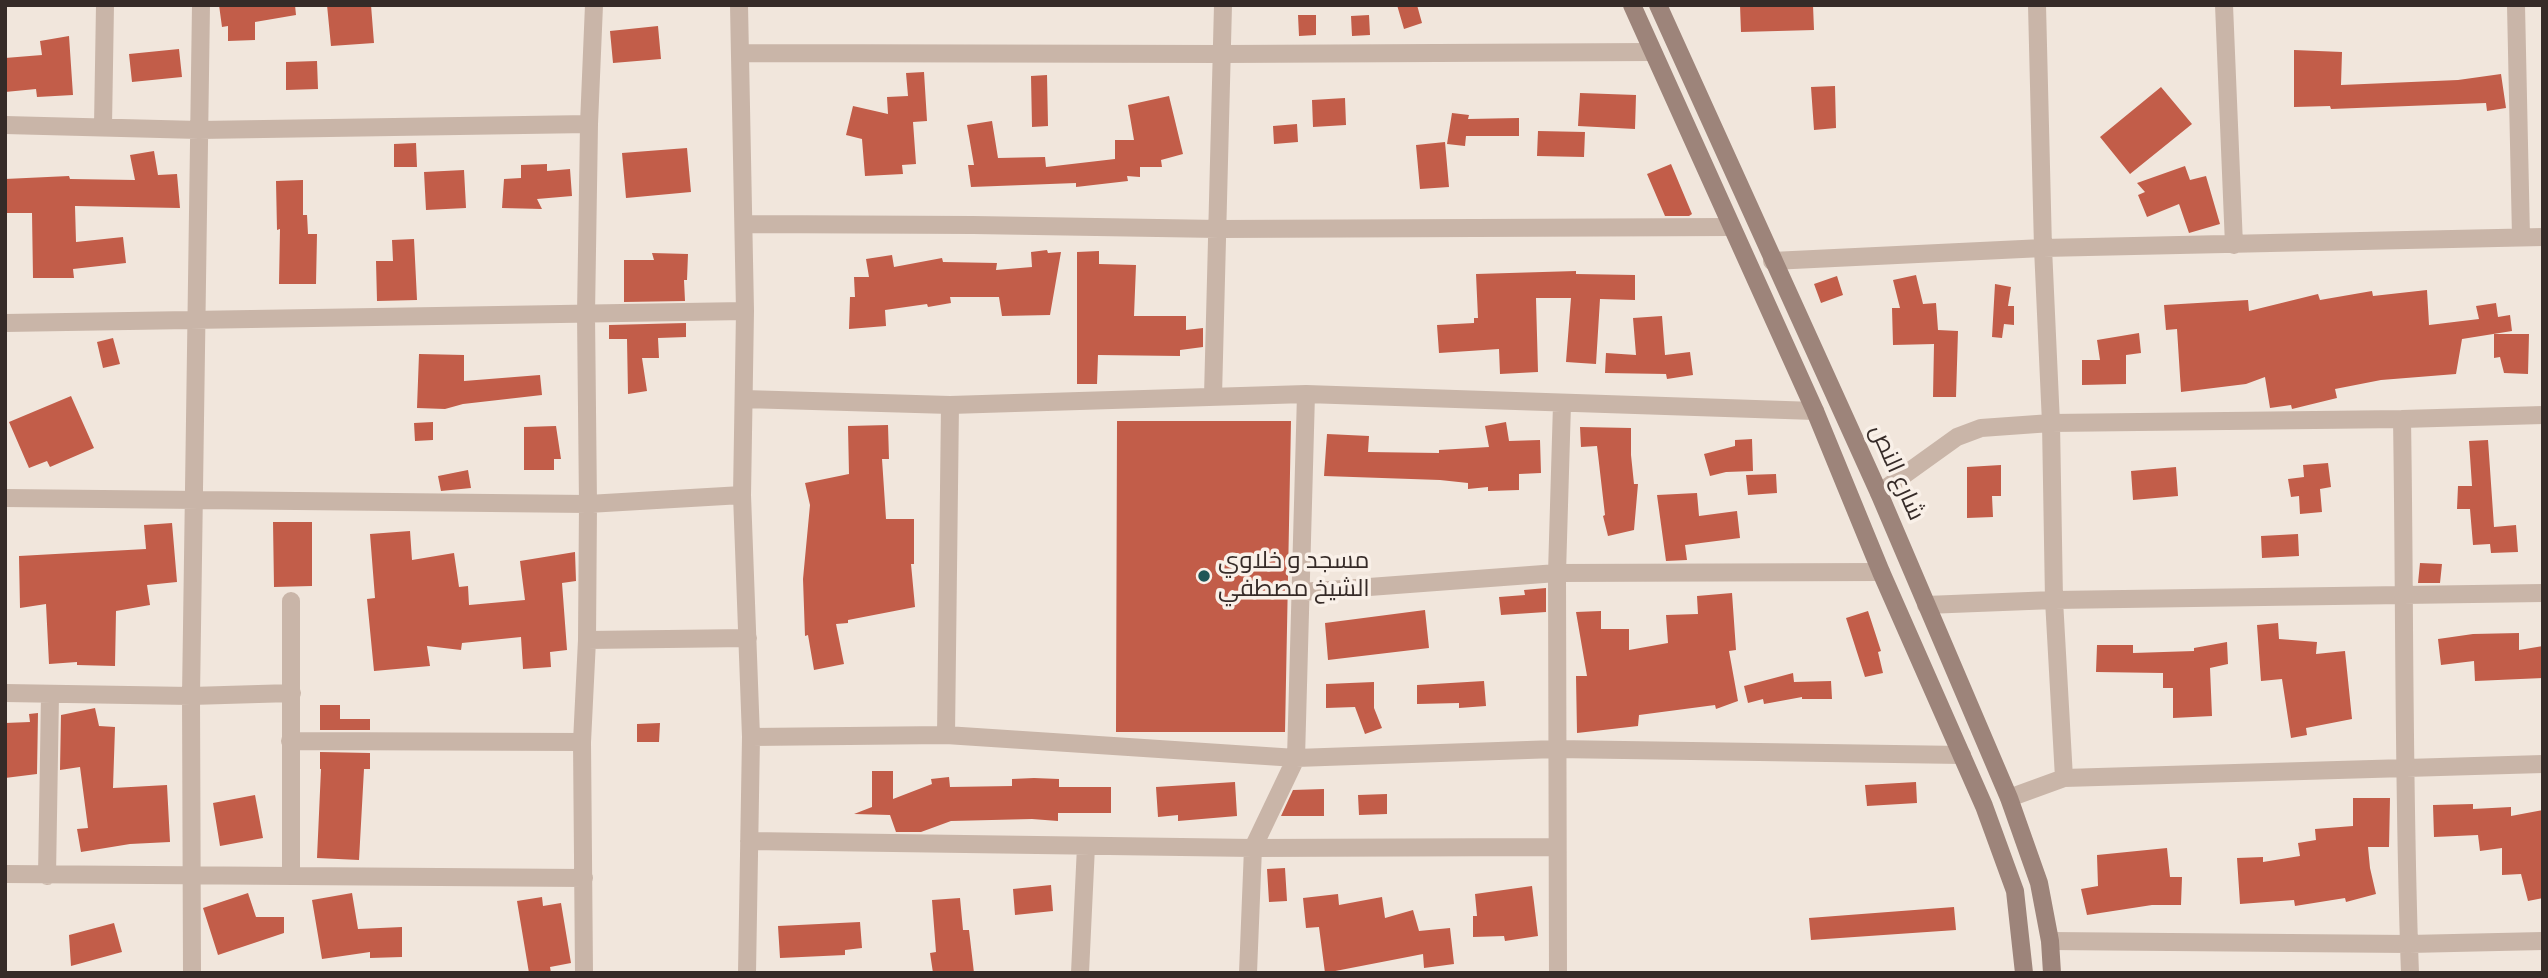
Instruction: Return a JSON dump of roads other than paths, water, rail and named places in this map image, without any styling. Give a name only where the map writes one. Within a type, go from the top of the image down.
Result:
[{"type":"main road","name":"شارع النص","points":[[1632,5],[1815,411],[1881,572],[1999,844],[2015,891],[2024,973]]},
{"type":"main road","name":"شارع النص","points":[[1658,5],[1879,493],[2009,798],[2035,868],[2050,941],[2052,973]]},
{"type":"street","points":[[103,126],[105,5]]},
{"type":"street","points":[[192,973],[191,696],[201,5]]},
{"type":"street","points":[[584,973],[583,742],[588,504],[586,314],[594,5]]},
{"type":"street","points":[[739,5],[745,311],[742,495],[751,737],[747,973]]},
{"type":"street","points":[[1213,396],[1223,5]]},
{"type":"street","points":[[2037,5],[2054,600],[2064,778]]},
{"type":"street","points":[[2224,5],[2234,244]]},
{"type":"street","points":[[2516,5],[2521,237]]},
{"type":"street","points":[[741,53],[1652,52]]},
{"type":"street","points":[[5,125],[199,130],[589,124]]},
{"type":"street","points":[[744,224],[1219,229],[1731,227]]},
{"type":"street","points":[[1772,261],[2043,248],[2543,237]]},
{"type":"street","points":[[5,323],[745,311]]},
{"type":"street","points":[[744,399],[950,405],[1306,394],[1815,411]]},
{"type":"street","points":[[1248,973],[1253,848],[1296,758],[1306,394]]},
{"type":"street","points":[[1558,973],[1557,573],[1562,404]]},
{"type":"street","points":[[946,735],[950,405]]},
{"type":"street","points":[[1879,493],[1957,437],[1981,428],[2051,422],[2543,415]]},
{"type":"street","points":[[2402,419],[2405,596],[2403,767],[2410,973]]},
{"type":"street","points":[[5,498],[588,504],[742,495]]},
{"type":"street","points":[[1302,593],[1557,573],[1881,572]]},
{"type":"street","points":[[1926,605],[2054,600],[2543,593]]},
{"type":"street","points":[[291,601],[291,876]]},
{"type":"street","points":[[587,640],[748,638]]},
{"type":"street","points":[[5,694],[191,696],[292,693]]},
{"type":"street","points":[[47,876],[50,695]]},
{"type":"street","points":[[751,737],[946,735],[1296,758],[1556,749],[1962,755]]},
{"type":"street","points":[[290,741],[583,742]]},
{"type":"street","points":[[2009,798],[2064,778],[2543,764]]},
{"type":"street","points":[[749,841],[1253,848],[1556,847]]},
{"type":"street","points":[[1080,973],[1086,846]]},
{"type":"street","points":[[5,874],[584,878]]},
{"type":"street","points":[[2050,941],[2409,944],[2543,941]]},
{"type":"place","name":"مسجد و خلاوي الشيخ مصطفي","points":[[1204,576]]}]
